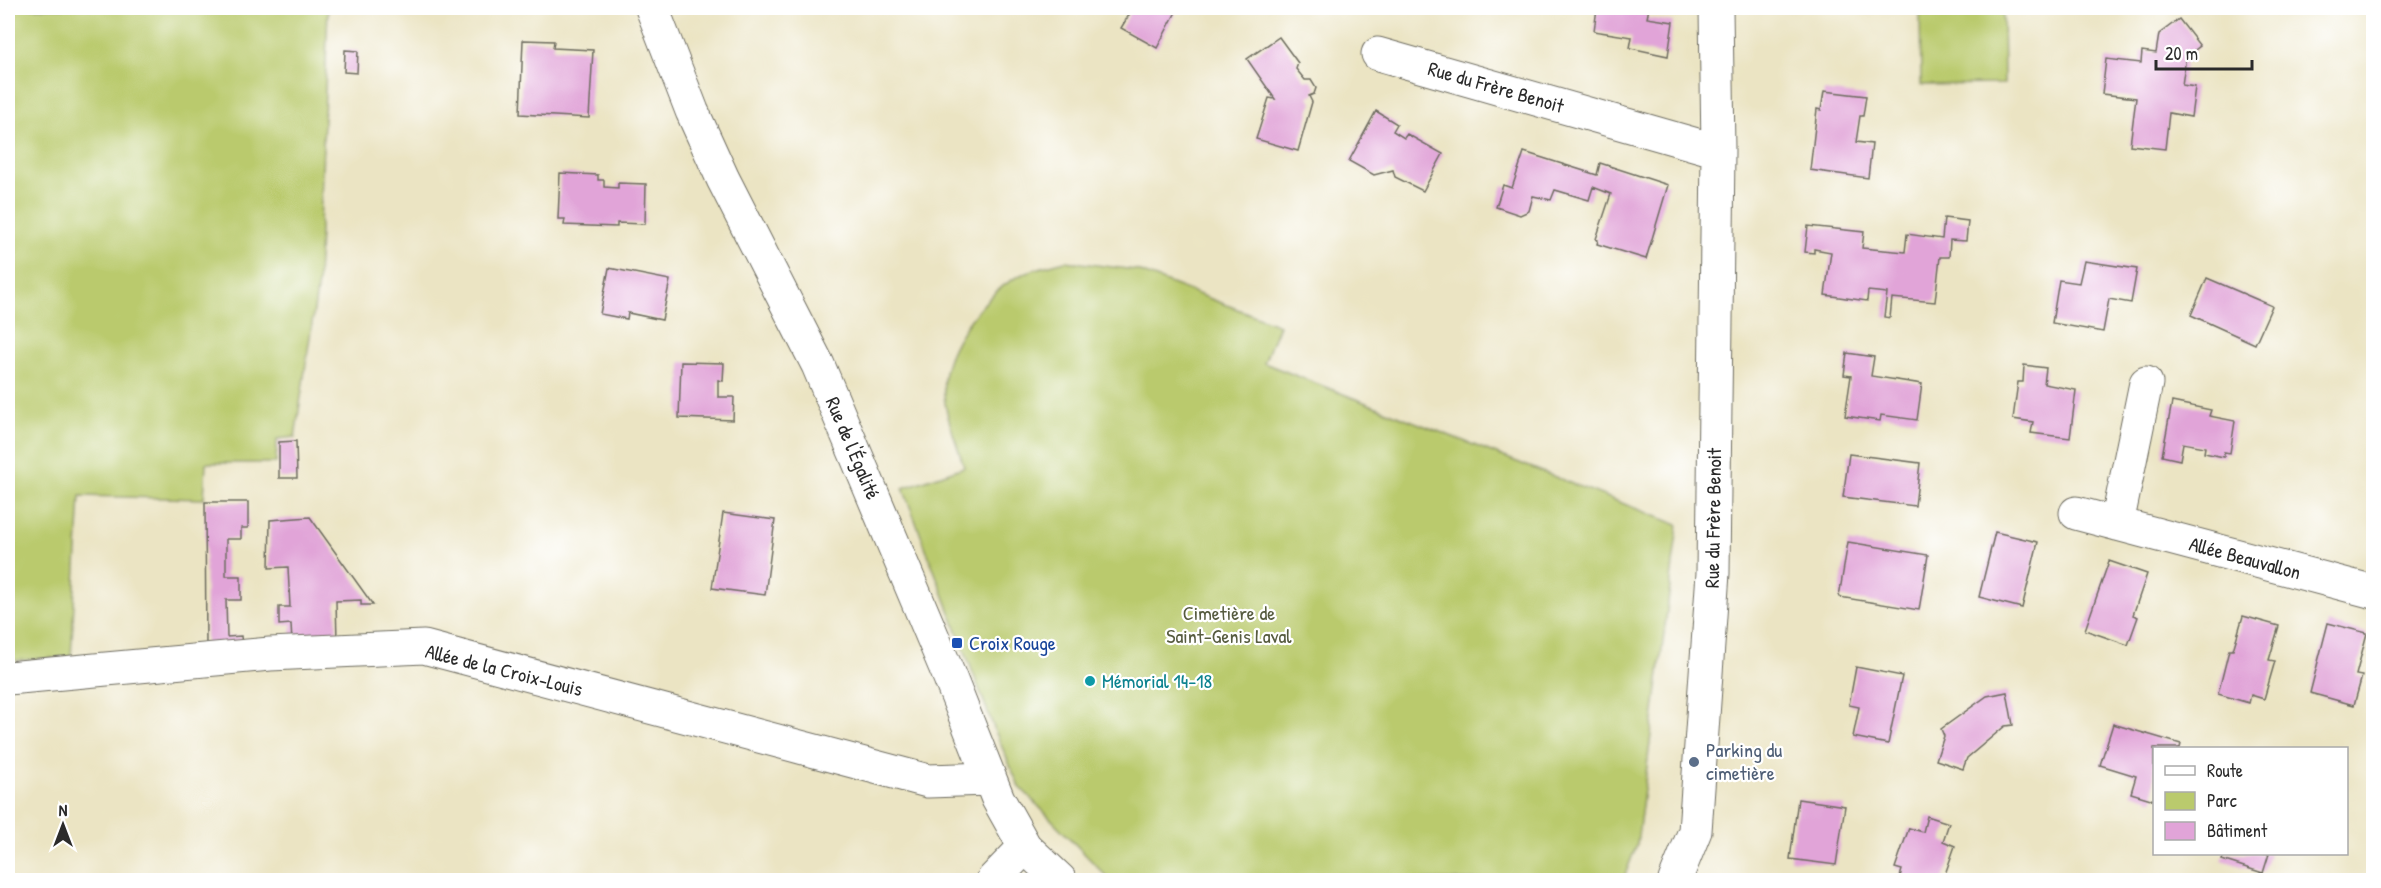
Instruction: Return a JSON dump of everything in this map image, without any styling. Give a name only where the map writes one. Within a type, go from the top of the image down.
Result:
[{"type":"street","name":"Rue de l'Égalité","points":[[652,8],[692,111],[723,179],[818,365],[950,678],[989,779],[1024,847],[1060,880]]},
{"type":"street","name":"Rue du Frère Benoit","points":[[1675,880],[1695,831],[1713,573],[1718,151],[1716,8]]},
{"type":"street","name":"Rue du Frère Benoit","points":[[1378,54],[1718,151]]},
{"type":"street","points":[[2117,524],[2146,383]]},
{"type":"street","name":"Allée Beauvallon","points":[[2076,513],[2373,592]]},
{"type":"street","name":"Allée de la Croix-Louis","points":[[8,678],[270,654],[424,647],[928,781],[989,779]]},
{"type":"street","points":[[993,880],[1024,847]]},
{"type":"green space","points":[[8,8],[328,8],[318,283],[295,437],[277,439],[276,463],[206,463],[204,499],[80,496],[71,657],[8,661]]},
{"type":"green space","points":[[1920,8],[2003,8],[2004,84],[1921,85]]},
{"type":"green space","name":"Cimetière de Saint-Genis Laval","points":[[1065,261],[1135,270],[1279,325],[1264,363],[1678,525],[1637,844],[1623,880],[1110,880],[1019,786],[995,731],[903,488],[964,467],[947,412],[944,378],[954,347],[973,316],[998,290],[1012,280],[1030,271]]},
{"type":"building","points":[[1129,8],[1173,8],[1177,10],[1157,48],[1121,28],[1132,10]]},
{"type":"building","points":[[1597,8],[1649,8],[1647,18],[1673,22],[1668,56],[1630,48],[1632,37],[1594,31]]},
{"type":"building","points":[[2179,19],[2200,46],[2186,57],[2182,85],[2195,87],[2191,117],[2169,113],[2165,149],[2130,145],[2136,98],[2102,94],[2106,59],[2141,63],[2142,51],[2156,53],[2159,34]]},
{"type":"building","points":[[1279,37],[1298,63],[1296,69],[1305,80],[1311,80],[1316,88],[1314,94],[1309,96],[1312,102],[1298,151],[1256,139],[1269,98],[1275,99],[1247,59]]},
{"type":"building","points":[[523,40],[554,41],[553,48],[593,50],[589,118],[520,114]]},
{"type":"building","points":[[345,50],[358,51],[357,73],[344,72]]},
{"type":"building","points":[[1824,91],[1866,96],[1856,142],[1872,144],[1868,178],[1810,170],[1817,109],[1821,110]]},
{"type":"building","points":[[1376,111],[1397,124],[1393,131],[1404,138],[1407,134],[1443,154],[1423,191],[1395,177],[1393,170],[1374,175],[1349,161]]},
{"type":"building","points":[[1524,152],[1597,175],[1600,163],[1668,185],[1646,259],[1597,244],[1596,239],[1611,194],[1593,187],[1589,200],[1555,190],[1551,200],[1533,196],[1529,211],[1520,215],[1496,207],[1503,185],[1512,188]]},
{"type":"building","points":[[560,173],[598,175],[598,180],[604,180],[604,187],[618,188],[618,183],[646,184],[645,224],[617,223],[617,227],[564,225],[565,219],[558,219]]},
{"type":"building","points":[[1944,218],[1968,221],[1966,241],[1950,240],[1949,257],[1940,257],[1935,302],[1892,298],[1890,318],[1884,317],[1887,293],[1868,291],[1867,301],[1825,295],[1831,252],[1814,249],[1814,253],[1805,252],[1808,226],[1864,232],[1862,248],[1905,252],[1907,234],[1942,239]]},
{"type":"building","points":[[2084,261],[2137,269],[2131,303],[2109,299],[2103,332],[2052,323],[2059,280],[2079,283]]},
{"type":"building","points":[[609,268],[670,280],[662,320],[628,313],[627,319],[600,314]]},
{"type":"building","points":[[2207,278],[2272,306],[2255,344],[2191,315]]},
{"type":"building","points":[[1847,353],[1874,357],[1871,376],[1922,384],[1917,420],[1881,415],[1880,421],[1845,416],[1851,376],[1844,375]]},
{"type":"building","points":[[681,362],[724,363],[723,381],[718,380],[718,397],[734,397],[733,420],[679,418]]},
{"type":"building","points":[[2024,365],[2046,368],[2044,384],[2076,390],[2070,438],[2031,433],[2033,422],[2013,419],[2018,382],[2023,382]]},
{"type":"building","points":[[2172,402],[2211,410],[2209,416],[2235,421],[2230,453],[2224,452],[2224,457],[2204,453],[2205,447],[2183,443],[2180,460],[2162,456]]},
{"type":"building","points":[[296,441],[297,478],[279,478],[279,442]]},
{"type":"building","points":[[1849,454],[1920,463],[1915,506],[1843,497]]},
{"type":"building","points":[[205,502],[248,502],[248,528],[241,528],[241,539],[226,539],[226,576],[241,576],[241,600],[226,600],[227,637],[241,636],[242,645],[206,647]]},
{"type":"building","points":[[723,513],[775,520],[765,595],[712,588]]},
{"type":"building","points":[[310,517],[373,605],[361,605],[361,600],[336,601],[337,640],[292,643],[291,624],[279,625],[279,607],[290,607],[288,567],[269,568],[270,520]]},
{"type":"building","points":[[1995,532],[2038,542],[2022,608],[1979,597]]},
{"type":"building","points":[[1848,542],[1928,555],[1919,610],[1839,597]]},
{"type":"building","points":[[2109,561],[2147,574],[2133,615],[2138,617],[2128,645],[2085,630]]},
{"type":"building","points":[[2243,616],[2279,626],[2269,660],[2275,661],[2264,699],[2251,695],[2249,703],[2218,694],[2229,650],[2233,650]]},
{"type":"building","points":[[2328,623],[2367,633],[2356,675],[2362,676],[2354,705],[2310,693]]},
{"type":"building","points":[[1856,667],[1902,676],[1888,744],[1853,737],[1859,707],[1849,705]]},
{"type":"building","points":[[2007,692],[2013,725],[2005,726],[1967,758],[1963,769],[1936,760],[1944,736],[1941,729],[1987,696]]},
{"type":"building","points":[[2113,724],[2181,744],[2180,747],[2153,747],[2153,800],[2131,793],[2136,776],[2100,765]]},
{"type":"building","points":[[1798,799],[1845,806],[1836,865],[1790,859]]},
{"type":"building","points":[[1927,816],[1949,823],[1943,841],[1955,846],[1943,880],[1899,880],[1902,870],[1895,868],[1909,828],[1923,832]]},
{"type":"building","points":[[2224,855],[2269,855],[2263,873],[2222,860]]},
{"type":"place","name":"Croix Rouge","points":[[957,643]]},
{"type":"place","name":"Mémorial 14-18","points":[[1090,681]]},
{"type":"place","name":"Parking du cimetière","points":[[1694,762]]}]
